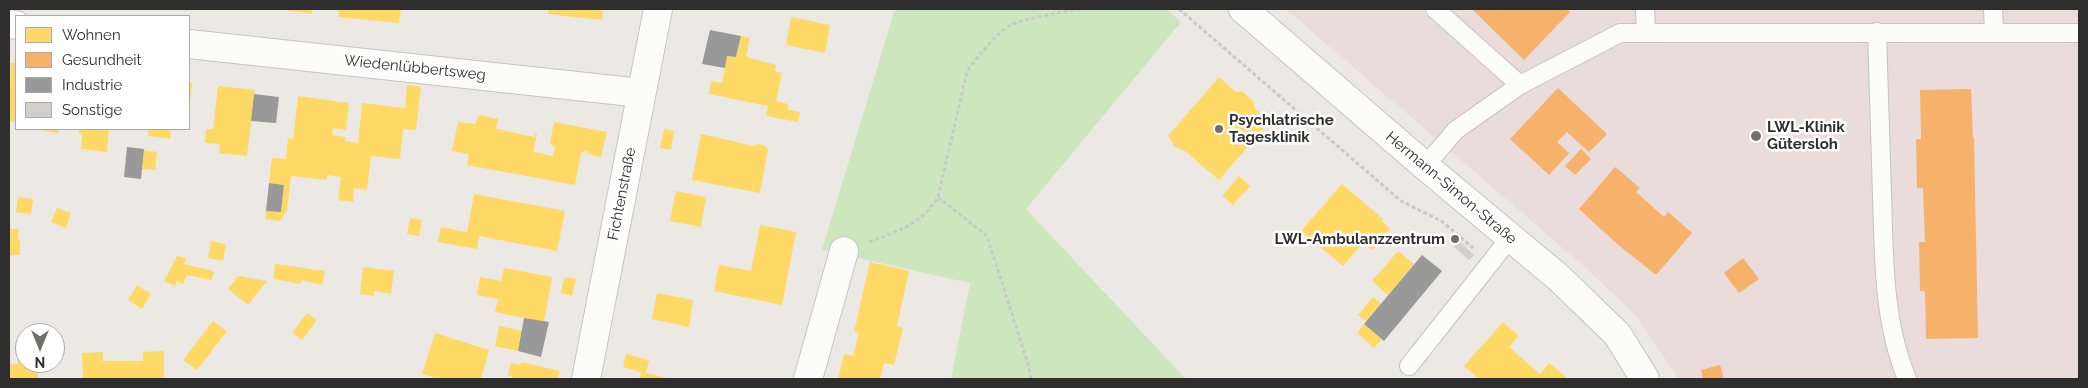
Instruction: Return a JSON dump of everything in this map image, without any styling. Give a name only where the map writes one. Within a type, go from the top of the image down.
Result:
[{"type":"street","name":"Fichtenstraße","points":[[586,379],[658,9]]},
{"type":"street","name":"Hermann-Simon-Straße","points":[[1243,9],[1425,166],[1559,278],[1617,334],[1645,379]]},
{"type":"street","name":"Wiedenlübbertsweg","points":[[190,44],[642,93]]},
{"type":"street","points":[[808,379],[844,251]]},
{"type":"lane","points":[[1435,9],[1520,85]]},
{"type":"lane","points":[[1646,9],[1646,32]]},
{"type":"lane","points":[[1993,9],[1994,32]]},
{"type":"lane","points":[[1425,166],[1456,130],[1520,85],[1620,32],[2079,33]]},
{"type":"lane","points":[[1877,32],[1884,271],[1890,320],[1898,358],[1907,379]]},
{"type":"lane","points":[[1409,366],[1510,238]]},
{"type":"path","points":[[844,251],[910,226],[929,212],[938,197],[967,72],[972,62],[1008,27],[1050,14],[1081,9]]},
{"type":"path","points":[[1179,9],[1401,201],[1443,222],[1491,262]]},
{"type":"path","points":[[938,197],[987,236],[1028,364],[1031,379]]},
{"type":"shaded area","name":"LWL-Klinik Gütersloh","points":[[1286,9],[2079,9],[2079,379],[1679,379],[1636,315],[1579,262]]},
{"type":"green space","points":[[895,9],[1166,9],[1181,22],[1026,209],[1186,379],[951,379],[970,283],[822,250]]},
{"type":"building: Wohnen","points":[[277,9],[312,9],[312,14]]},
{"type":"building: Wohnen","points":[[339,9],[401,9],[399,23],[338,17]]},
{"type":"building: Wohnen","points":[[549,9],[603,9],[602,20],[548,14]]},
{"type":"building: Wohnen","points":[[791,17],[830,25],[825,53],[786,45]]},
{"type":"building: Wohnen","points":[[741,36],[750,38],[746,57],[776,65],[775,71],[782,73],[776,101],[788,104],[788,110],[800,112],[798,122],[766,116],[768,106],[709,94],[711,81],[722,83],[727,56],[736,57]]},
{"type":"building: Wohnen","points":[[11,63],[15,63],[15,122],[9,121]]},
{"type":"building: Wohnen","name":"Psychlatrische Tagesklinik","points":[[1219,77],[1236,92],[1242,91],[1254,102],[1254,108],[1270,121],[1219,180],[1185,151],[1175,147],[1168,136]]},
{"type":"building: Wohnen","points":[[190,83],[192,83],[190,103]]},
{"type":"building: Wohnen","points":[[407,85],[421,87],[416,130],[403,129],[400,159],[371,156],[367,190],[354,188],[353,202],[338,200],[341,177],[327,175],[327,180],[291,176],[287,211],[280,221],[265,219],[266,211],[281,212],[284,185],[269,183],[272,158],[286,159],[288,138],[293,139],[298,96],[349,103],[346,130],[333,128],[332,135],[345,137],[345,141],[358,143],[362,103],[405,108]]},
{"type":"building: Wohnen","points":[[218,86],[255,90],[247,156],[219,153],[220,144],[205,143],[206,129],[213,129]]},
{"type":"building: Wohnen","points":[[479,115],[498,119],[496,129],[535,137],[535,133],[537,134],[533,152],[553,156],[555,147],[550,143],[554,122],[607,132],[601,157],[587,154],[588,150],[581,153],[575,185],[467,165],[469,154],[452,151],[458,122],[475,124]]},
{"type":"building: Wohnen","points":[[664,129],[674,131],[671,150],[660,148]]},
{"type":"building: Wohnen","points":[[38,130],[59,130],[58,133]]},
{"type":"building: Wohnen","points":[[79,130],[109,130],[107,152],[81,149],[82,135],[79,134]]},
{"type":"building: Wohnen","points":[[148,130],[171,130],[170,139],[148,136]]},
{"type":"building: Wohnen","points":[[701,134],[754,146],[757,144],[768,149],[760,193],[692,180]]},
{"type":"building: Wohnen","points":[[144,150],[157,152],[155,170],[142,169]]},
{"type":"building: Wohnen","points":[[1239,176],[1250,186],[1233,205],[1222,196]]},
{"type":"building: Wohnen","points":[[1342,184],[1383,219],[1382,221],[1390,229],[1372,250],[1363,243],[1343,266],[1301,231]]},
{"type":"building: Wohnen","points":[[676,191],[706,197],[701,227],[670,221]]},
{"type":"building: Wohnen","points":[[474,194],[565,211],[557,251],[479,236],[477,249],[438,242],[441,227],[467,232]]},
{"type":"building: Wohnen","points":[[18,197],[33,199],[31,214],[16,212]]},
{"type":"building: Wohnen","points":[[57,208],[71,213],[66,228],[51,222]]},
{"type":"building: Wohnen","points":[[410,218],[422,220],[419,236],[407,234]]},
{"type":"building: Wohnen","points":[[760,225],[796,232],[782,305],[714,291],[719,265],[751,271]]},
{"type":"building: Wohnen","points":[[9,229],[18,229],[20,255],[9,255]]},
{"type":"building: Wohnen","points":[[211,241],[226,244],[223,261],[208,258]]},
{"type":"building: Wohnen","points":[[1398,251],[1414,264],[1388,295],[1372,281]]},
{"type":"building: Wohnen","points":[[177,256],[186,258],[184,264],[214,271],[212,280],[187,275],[183,284],[177,281],[175,286],[164,281]]},
{"type":"building: Wohnen","points":[[870,262],[909,271],[897,326],[903,328],[894,365],[884,363],[880,379],[838,379],[844,354],[853,356],[859,333],[854,332]]},
{"type":"building: Wohnen","points":[[275,264],[325,271],[322,285],[301,280],[301,284],[273,279]]},
{"type":"building: Wohnen","points":[[363,267],[394,271],[391,294],[374,291],[374,296],[360,294]]},
{"type":"building: Wohnen","points":[[504,268],[552,277],[544,322],[495,312],[498,299],[477,295],[480,277],[501,281]]},
{"type":"building: Wohnen","points":[[238,276],[267,281],[248,305],[228,289]]},
{"type":"building: Wohnen","points":[[564,277],[576,279],[572,296],[561,293]]},
{"type":"building: Wohnen","points":[[137,285],[151,294],[142,309],[128,300]]},
{"type":"building: Wohnen","points":[[657,293],[693,300],[689,327],[652,319]]},
{"type":"building: Wohnen","points":[[1373,297],[1381,304],[1366,321],[1358,315]]},
{"type":"building: Wohnen","points":[[307,313],[317,320],[302,340],[292,333]]},
{"type":"building: Wohnen","points":[[213,321],[227,331],[197,370],[183,360]]},
{"type":"building: Wohnen","points":[[1503,322],[1519,336],[1509,347],[1540,374],[1549,363],[1566,377],[1563,379],[1479,379],[1464,366]]},
{"type":"building: Wohnen","points":[[1364,324],[1382,339],[1374,348],[1357,333]]},
{"type":"building: Wohnen","points":[[499,326],[523,331],[518,351],[495,346]]},
{"type":"building: Wohnen","points":[[435,333],[489,350],[481,379],[439,379],[422,374]]},
{"type":"building: Wohnen","points":[[164,351],[164,379],[83,379],[82,353],[103,352],[103,361],[143,361],[143,352]]},
{"type":"building: Wohnen","points":[[626,354],[649,360],[646,373],[672,379],[639,379],[641,372],[623,367]]},
{"type":"building: Wohnen","points":[[521,362],[560,371],[558,379],[511,379],[512,376],[508,375],[511,363],[520,365]]},
{"type":"building: Wohnen","points":[[9,364],[15,364],[15,373],[38,373],[38,379],[9,379]]},
{"type":"building: Gesundheit","points":[[1472,9],[1566,9],[1570,12],[1524,60]]},
{"type":"building: Gesundheit","points":[[1558,88],[1607,134],[1589,152],[1567,132],[1557,142],[1569,153],[1549,175],[1510,139]]},
{"type":"building: Gesundheit","points":[[1971,89],[1974,138],[1978,338],[1926,339],[1925,291],[1920,291],[1919,242],[1925,242],[1923,188],[1917,188],[1916,139],[1921,139],[1920,90]]},
{"type":"building: Gesundheit","points":[[1581,149],[1591,159],[1575,175],[1565,166]]},
{"type":"building: Gesundheit","points":[[1615,167],[1640,188],[1636,192],[1664,217],[1668,212],[1692,233],[1656,275],[1616,243],[1579,209]]},
{"type":"building: Gesundheit","points":[[1743,258],[1759,279],[1739,293],[1724,273]]},
{"type":"building: Gesundheit","points":[[1720,365],[1724,379],[1703,379],[1701,370]]},
{"type":"building: Industrie","points":[[710,30],[741,36],[736,57],[727,56],[725,68],[702,64]]},
{"type":"building: Industrie","points":[[254,94],[279,97],[276,123],[251,121]]},
{"type":"building: Industrie","points":[[127,147],[144,149],[141,179],[124,177]]},
{"type":"building: Industrie","points":[[269,183],[284,185],[281,212],[266,211]]},
{"type":"building: Industrie","points":[[1422,255],[1442,271],[1384,341],[1364,324]]},
{"type":"building: Industrie","points":[[524,318],[549,322],[541,357],[518,351]]},
{"type":"building: Sonstige","points":[[1459,241],[1474,255],[1469,260],[1454,247]]},
{"type":"place","name":"Psychlatrische Tagesklinik","points":[[1219,129]]},
{"type":"place","name":"LWL-Klinik Gütersloh","points":[[1756,136]]},
{"type":"place","name":"LWL-Ambulanzzentrum","points":[[1455,239]]}]
